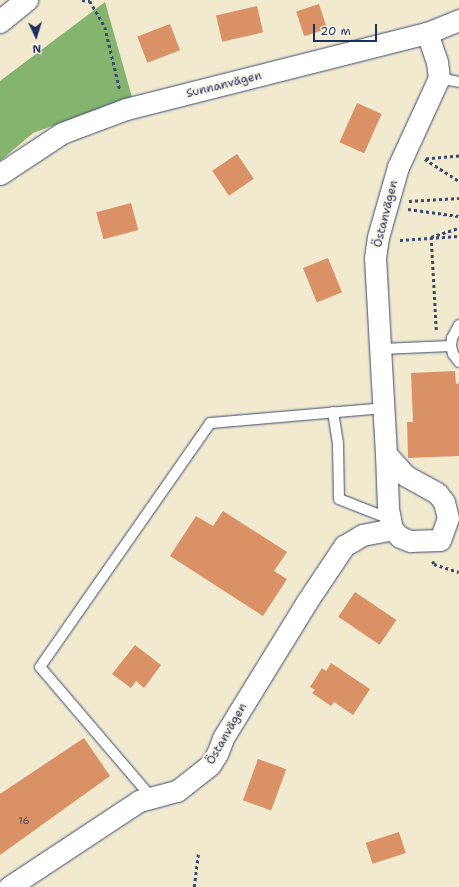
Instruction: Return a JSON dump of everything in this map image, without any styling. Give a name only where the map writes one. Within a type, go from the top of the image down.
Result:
[{"type":"main road","points":[[0,22],[27,0]]},
{"type":"street","name":"Sunnanvägen","points":[[0,174],[62,133],[126,109],[427,33],[459,20]]},
{"type":"street","points":[[427,33],[437,62],[439,78]]},
{"type":"street","name":"Östanvägen","points":[[9,887],[139,801],[177,791],[210,765],[217,754],[223,738],[306,603],[344,546],[362,535],[391,524],[388,508],[381,349],[375,258],[378,241],[395,207],[398,167],[439,78]]},
{"type":"street","points":[[386,454],[405,475],[438,493],[444,502],[448,518],[449,540],[410,541],[400,537],[391,524]]},
{"type":"lane","points":[[439,78],[459,82]]},
{"type":"lane","points":[[459,325],[452,338],[451,346],[459,362]]},
{"type":"lane","points":[[381,349],[451,346]]},
{"type":"lane","points":[[152,798],[40,667],[210,423],[384,408]]},
{"type":"lane","points":[[333,412],[338,443],[339,499],[391,524]]},
{"type":"path","points":[[82,0],[90,1],[105,27],[126,109]]},
{"type":"path","points":[[459,156],[425,159],[459,181]]},
{"type":"path","points":[[395,207],[406,202],[459,198]]},
{"type":"path","points":[[395,207],[459,216]]},
{"type":"path","points":[[431,238],[459,228]]},
{"type":"path","points":[[378,241],[459,236]]},
{"type":"path","points":[[431,238],[437,347]]},
{"type":"path","points":[[194,887],[198,854]]},
{"type":"green space","points":[[105,2],[132,97],[33,133],[0,161],[0,81]]},
{"type":"building","points":[[319,4],[327,29],[304,36],[296,11]]},
{"type":"building","points":[[257,6],[263,32],[222,42],[216,15]]},
{"type":"building","points":[[170,24],[180,50],[147,63],[137,37]]},
{"type":"building","points":[[357,103],[382,114],[364,153],[340,142]]},
{"type":"building","points":[[237,154],[254,179],[229,196],[212,171]]},
{"type":"building","points":[[131,203],[138,230],[103,239],[96,212]]},
{"type":"building","points":[[328,258],[342,292],[317,302],[303,268]]},
{"type":"building","points":[[455,371],[456,384],[459,383],[459,456],[408,458],[407,422],[413,422],[411,373]]},
{"type":"building","points":[[223,511],[287,552],[274,571],[287,579],[263,616],[170,556],[196,516],[213,526]]},
{"type":"building","points":[[355,592],[396,620],[380,645],[338,617]]},
{"type":"building","points":[[135,645],[161,665],[144,688],[136,681],[131,688],[112,674]]},
{"type":"building","points":[[331,663],[370,689],[353,715],[334,702],[331,706],[312,693],[315,690],[310,687],[322,668],[326,671]]},
{"type":"building","points":[[84,738],[110,776],[0,855],[0,794]]},
{"type":"building","points":[[258,759],[286,769],[271,811],[243,800]]},
{"type":"building","points":[[399,832],[406,853],[373,864],[366,843]]}]
